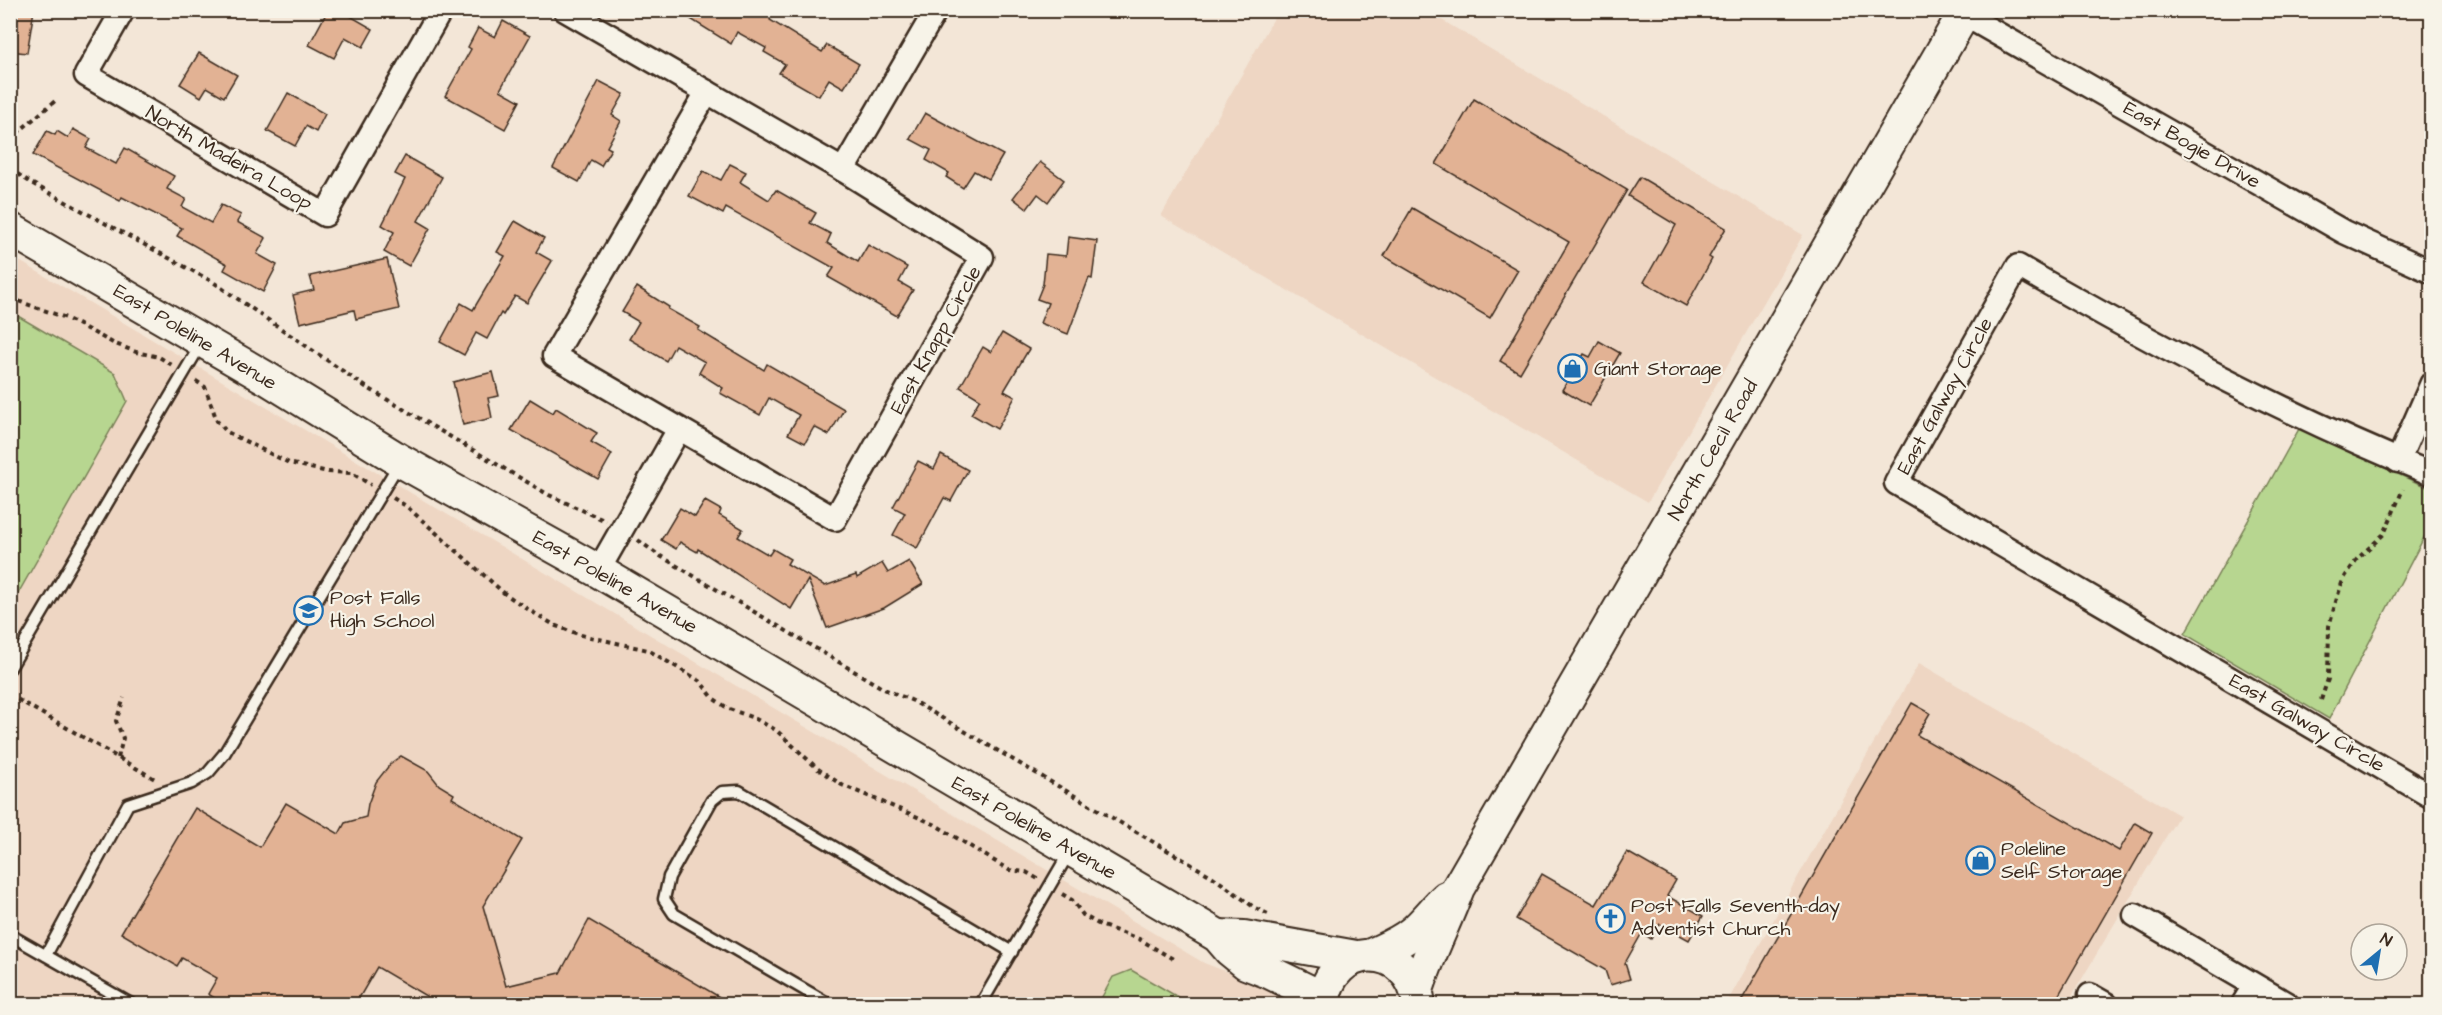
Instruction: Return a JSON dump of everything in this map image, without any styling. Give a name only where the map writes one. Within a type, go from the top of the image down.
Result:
[{"type":"main road","name":"North Cecil Road","points":[[1418,998],[1433,944],[1458,888],[1961,12]]},
{"type":"main road","name":"East Poleline Avenue","points":[[10,229],[203,341],[401,461],[598,571],[1218,936],[1246,963],[1308,991],[1322,1005]]},
{"type":"main road","name":"North Cecil Road","points":[[1322,1005],[1324,990],[1331,975],[1342,964],[1398,943],[1414,931],[1431,911],[1458,888]]},
{"type":"main road","name":"East Poleline Avenue","points":[[1218,936],[1244,937],[1386,958],[1400,965],[1410,976],[1418,998]]},
{"type":"street","name":"North Madeira Loop","points":[[123,10],[86,75],[326,215],[441,10]]},
{"type":"street","points":[[565,10],[707,92]]},
{"type":"street","points":[[843,170],[936,10]]},
{"type":"street","name":"East Bogie Drive","points":[[1961,12],[2344,232],[2432,272]]},
{"type":"street","name":"East Knapp Circle","points":[[707,92],[843,170],[982,257],[835,519],[554,356],[707,92]]},
{"type":"street","name":"East Galway Circle","points":[[2432,474],[2398,461],[2201,367],[2018,266],[1896,483],[2432,796]]},
{"type":"street","points":[[2398,461],[2432,383]]},
{"type":"street","points":[[598,571],[679,429]]},
{"type":"street","points":[[2135,915],[2249,995],[2287,1005]]},
{"type":"lane","points":[[10,668],[203,341]]},
{"type":"lane","points":[[46,955],[128,804],[192,783],[208,773],[224,754],[401,461]]},
{"type":"lane","points":[[829,1005],[674,914],[664,899],[669,877],[712,800],[722,792],[739,791],[1012,952]]},
{"type":"lane","points":[[981,1005],[1071,850]]},
{"type":"lane","points":[[10,934],[131,1005]]},
{"type":"path","points":[[10,139],[55,101]]},
{"type":"path","points":[[10,169],[213,282],[376,393],[549,495],[594,514]]},
{"type":"path","points":[[10,298],[66,318],[113,343],[159,357],[205,387],[217,421],[227,432],[289,463],[328,472],[352,473],[406,506],[504,593],[556,626],[581,635],[648,650],[700,681],[714,699],[729,709],[754,718],[776,730],[818,769],[842,785],[934,824],[1010,870],[1026,872],[1072,900],[1083,915],[1100,925],[1139,939],[1173,959]]},
{"type":"path","points":[[2321,700],[2328,679],[2329,626],[2343,580],[2357,560],[2384,534],[2403,489]]},
{"type":"path","points":[[642,542],[667,560],[884,689],[913,701],[1214,877],[1255,908],[1274,917]]},
{"type":"path","points":[[10,695],[172,790]]},
{"type":"path","points":[[118,758],[124,745],[116,721],[124,698]]},
{"type":"shaded area","name":"Giant Storage","points":[[1425,10],[1803,235],[1648,502],[1161,216],[1278,11]]},
{"type":"shaded area","name":"Post Falls High School","points":[[11,256],[1204,963],[1269,988],[1290,1004],[11,1004]]},
{"type":"shaded area","name":"Poleline Self Storage","points":[[1919,663],[2179,815],[2067,1004],[1726,1004]]},
{"type":"green space","points":[[11,312],[115,373],[127,401],[11,606]]},
{"type":"green space","points":[[2299,429],[2431,489],[2431,524],[2329,719],[2185,634]]},
{"type":"green space","points":[[1131,970],[1190,1004],[1098,1004],[1113,977]]},
{"type":"building","points":[[10,10],[34,10],[27,53],[10,51]]},
{"type":"building","points":[[328,10],[340,10],[373,29],[363,47],[345,37],[334,58],[309,45]]},
{"type":"building","points":[[676,10],[759,10],[771,17],[770,20],[822,52],[827,45],[859,64],[844,88],[829,79],[819,96],[779,73],[785,64],[764,52],[766,48],[737,32],[731,44]]},
{"type":"building","points":[[503,21],[530,36],[500,90],[520,101],[505,129],[445,96],[471,49],[468,47],[478,28],[495,37]]},
{"type":"building","points":[[199,53],[237,75],[224,97],[207,87],[201,97],[180,84]]},
{"type":"building","points":[[599,81],[624,94],[612,115],[621,121],[607,147],[611,149],[601,166],[591,160],[579,182],[553,168]]},
{"type":"building","points":[[288,93],[325,114],[316,132],[306,126],[295,146],[267,131]]},
{"type":"building","points":[[1474,99],[1627,190],[1520,373],[1500,361],[1569,242],[1436,164]]},
{"type":"building","points":[[925,113],[1003,155],[989,179],[974,171],[963,188],[946,177],[949,173],[926,160],[931,150],[910,139]]},
{"type":"building","points":[[73,129],[91,139],[86,148],[116,164],[125,148],[174,176],[167,189],[186,199],[182,207],[211,223],[221,205],[241,215],[237,222],[266,238],[257,254],[277,265],[263,292],[224,270],[227,264],[177,236],[182,228],[122,197],[120,201],[33,155],[47,131],[55,135],[57,131],[68,138]]},
{"type":"building","points":[[405,156],[442,177],[418,221],[430,228],[409,266],[384,252],[394,232],[382,225],[405,179],[395,174]]},
{"type":"building","points":[[1040,162],[1064,180],[1048,202],[1038,194],[1027,209],[1013,198]]},
{"type":"building","points":[[730,164],[746,172],[740,182],[769,200],[776,190],[816,213],[810,223],[831,234],[827,243],[858,262],[868,245],[907,267],[899,282],[913,290],[897,316],[828,277],[834,268],[726,208],[723,214],[689,196],[703,171],[721,180]]},
{"type":"building","points":[[1640,177],[1726,228],[1709,257],[1712,259],[1686,306],[1644,282],[1676,225],[1628,196]]},
{"type":"building","points":[[1412,208],[1518,270],[1490,318],[1384,256]]},
{"type":"building","points":[[515,221],[544,238],[536,252],[552,261],[527,303],[515,296],[503,315],[501,313],[487,339],[476,333],[464,355],[440,342],[461,303],[473,310],[505,256],[497,252]]},
{"type":"building","points":[[1068,237],[1097,241],[1092,279],[1089,278],[1068,334],[1040,323],[1048,303],[1037,299],[1043,284],[1046,254],[1066,256]]},
{"type":"building","points":[[387,259],[399,309],[356,319],[354,310],[300,323],[293,295],[314,290],[310,276]]},
{"type":"building","points":[[637,287],[669,307],[668,309],[700,327],[698,330],[764,370],[767,364],[844,409],[829,435],[814,427],[805,443],[788,434],[799,415],[769,398],[760,415],[720,393],[723,388],[699,373],[705,362],[675,345],[666,361],[629,339],[639,322],[622,312]]},
{"type":"building","points":[[1002,333],[1029,349],[1004,391],[1015,397],[997,429],[971,414],[980,399],[960,387],[983,347],[991,352]]},
{"type":"building","points":[[1599,341],[1620,353],[1589,406],[1562,390],[1584,354],[1590,357]]},
{"type":"building","points":[[493,372],[499,396],[488,398],[492,418],[463,425],[453,382]]},
{"type":"building","points":[[530,399],[553,413],[556,408],[597,433],[591,442],[612,454],[598,479],[511,430]]},
{"type":"building","points":[[941,455],[968,470],[951,501],[944,498],[917,548],[893,535],[905,513],[893,507],[918,461],[934,469]]},
{"type":"building","points":[[705,501],[721,510],[719,515],[743,529],[738,537],[769,555],[773,549],[790,559],[787,564],[825,586],[856,575],[857,578],[882,563],[888,573],[909,561],[923,584],[884,608],[827,628],[808,580],[791,609],[698,549],[697,552],[680,542],[676,549],[661,540],[680,508],[695,517]]},
{"type":"building","name":"Poleline Self Storage","points":[[1912,703],[1930,713],[1917,735],[2119,851],[2135,823],[2152,833],[2053,1005],[1739,1005]]},
{"type":"building","points":[[401,756],[428,771],[439,785],[454,794],[452,798],[522,840],[483,906],[506,986],[560,973],[589,920],[733,1005],[441,1005],[377,967],[355,1005],[226,1005],[208,994],[217,978],[182,958],[177,966],[121,933],[195,808],[260,847],[286,803],[339,834],[345,823],[366,817],[376,782],[391,763]]},
{"type":"building","name":"Post Falls Seventh-day Adventist Church","points":[[1627,852],[1676,880],[1667,896],[1703,916],[1689,940],[1660,924],[1651,939],[1642,933],[1625,963],[1630,979],[1610,985],[1605,970],[1516,919],[1542,874],[1596,905]]},
{"type":"place","name":"Giant Storage","points":[[1573,369]]},
{"type":"place","name":"Post Falls High School","points":[[309,610]]},
{"type":"place","name":"Poleline Self Storage","points":[[1980,860]]},
{"type":"place","name":"Post Falls Seventh-day Adventist Church","points":[[1610,918]]}]
